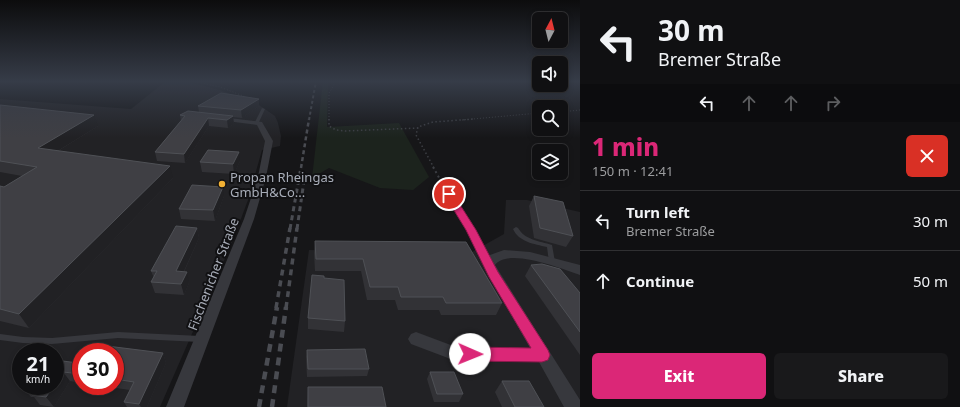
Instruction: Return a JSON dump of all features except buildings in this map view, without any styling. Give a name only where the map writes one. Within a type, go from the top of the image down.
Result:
[{"type":"street","points":[[212,118],[257,122]]},
{"type":"street","name":"Fischenicher Straße","points":[[175,407],[249,219],[262,178],[269,141],[262,126],[257,122]]},
{"type":"street","points":[[574,407],[488,265],[493,258],[504,254],[525,255],[580,270]]},
{"type":"street","points":[[416,339],[456,354],[542,355]]},
{"type":"lane","points":[[257,122],[263,110]]},
{"type":"lane","points":[[449,194],[471,230],[488,265]]},
{"type":"lane","points":[[516,229],[520,235],[525,238],[550,246],[552,262]]},
{"type":"lane","points":[[0,337],[23,340],[52,341],[118,335],[203,339]]},
{"type":"path","points":[[252,100],[263,106],[263,110]]},
{"type":"path","points":[[329,100],[329,126],[332,129],[344,132],[405,127],[418,128],[433,122],[532,114]]},
{"type":"path","points":[[568,111],[580,110]]},
{"type":"path","points":[[418,128],[416,135],[449,194]]},
{"type":"shaded area","points":[[0,100],[131,109],[142,100],[246,100],[259,105],[275,116],[281,136],[280,146],[262,150],[248,200],[233,240],[160,407],[0,407]]},
{"type":"shaded area","points":[[321,100],[328,100],[327,127],[399,123],[429,177],[413,190],[380,188],[329,168],[312,178]]},
{"type":"shaded area","points":[[506,200],[527,200],[580,212],[580,407],[287,407],[309,250],[472,252],[504,234]]},
{"type":"railway","points":[[309,120],[313,100]]},
{"type":"railway","points":[[301,168],[309,119]]},
{"type":"railway","points":[[290,229],[301,167]]},
{"type":"railway","points":[[297,229],[305,174]]},
{"type":"railway","points":[[276,308],[290,228]]},
{"type":"railway","points":[[286,308],[297,228]]},
{"type":"railway","points":[[259,407],[277,307]]},
{"type":"railway","points":[[272,407],[286,307]]},
{"type":"place","name":"Propan Rheingas GmbH&Co...","points":[[222,184]]},
{"type":"route","points":[[449,194],[471,230],[493,274],[542,355],[470,354]]}]
